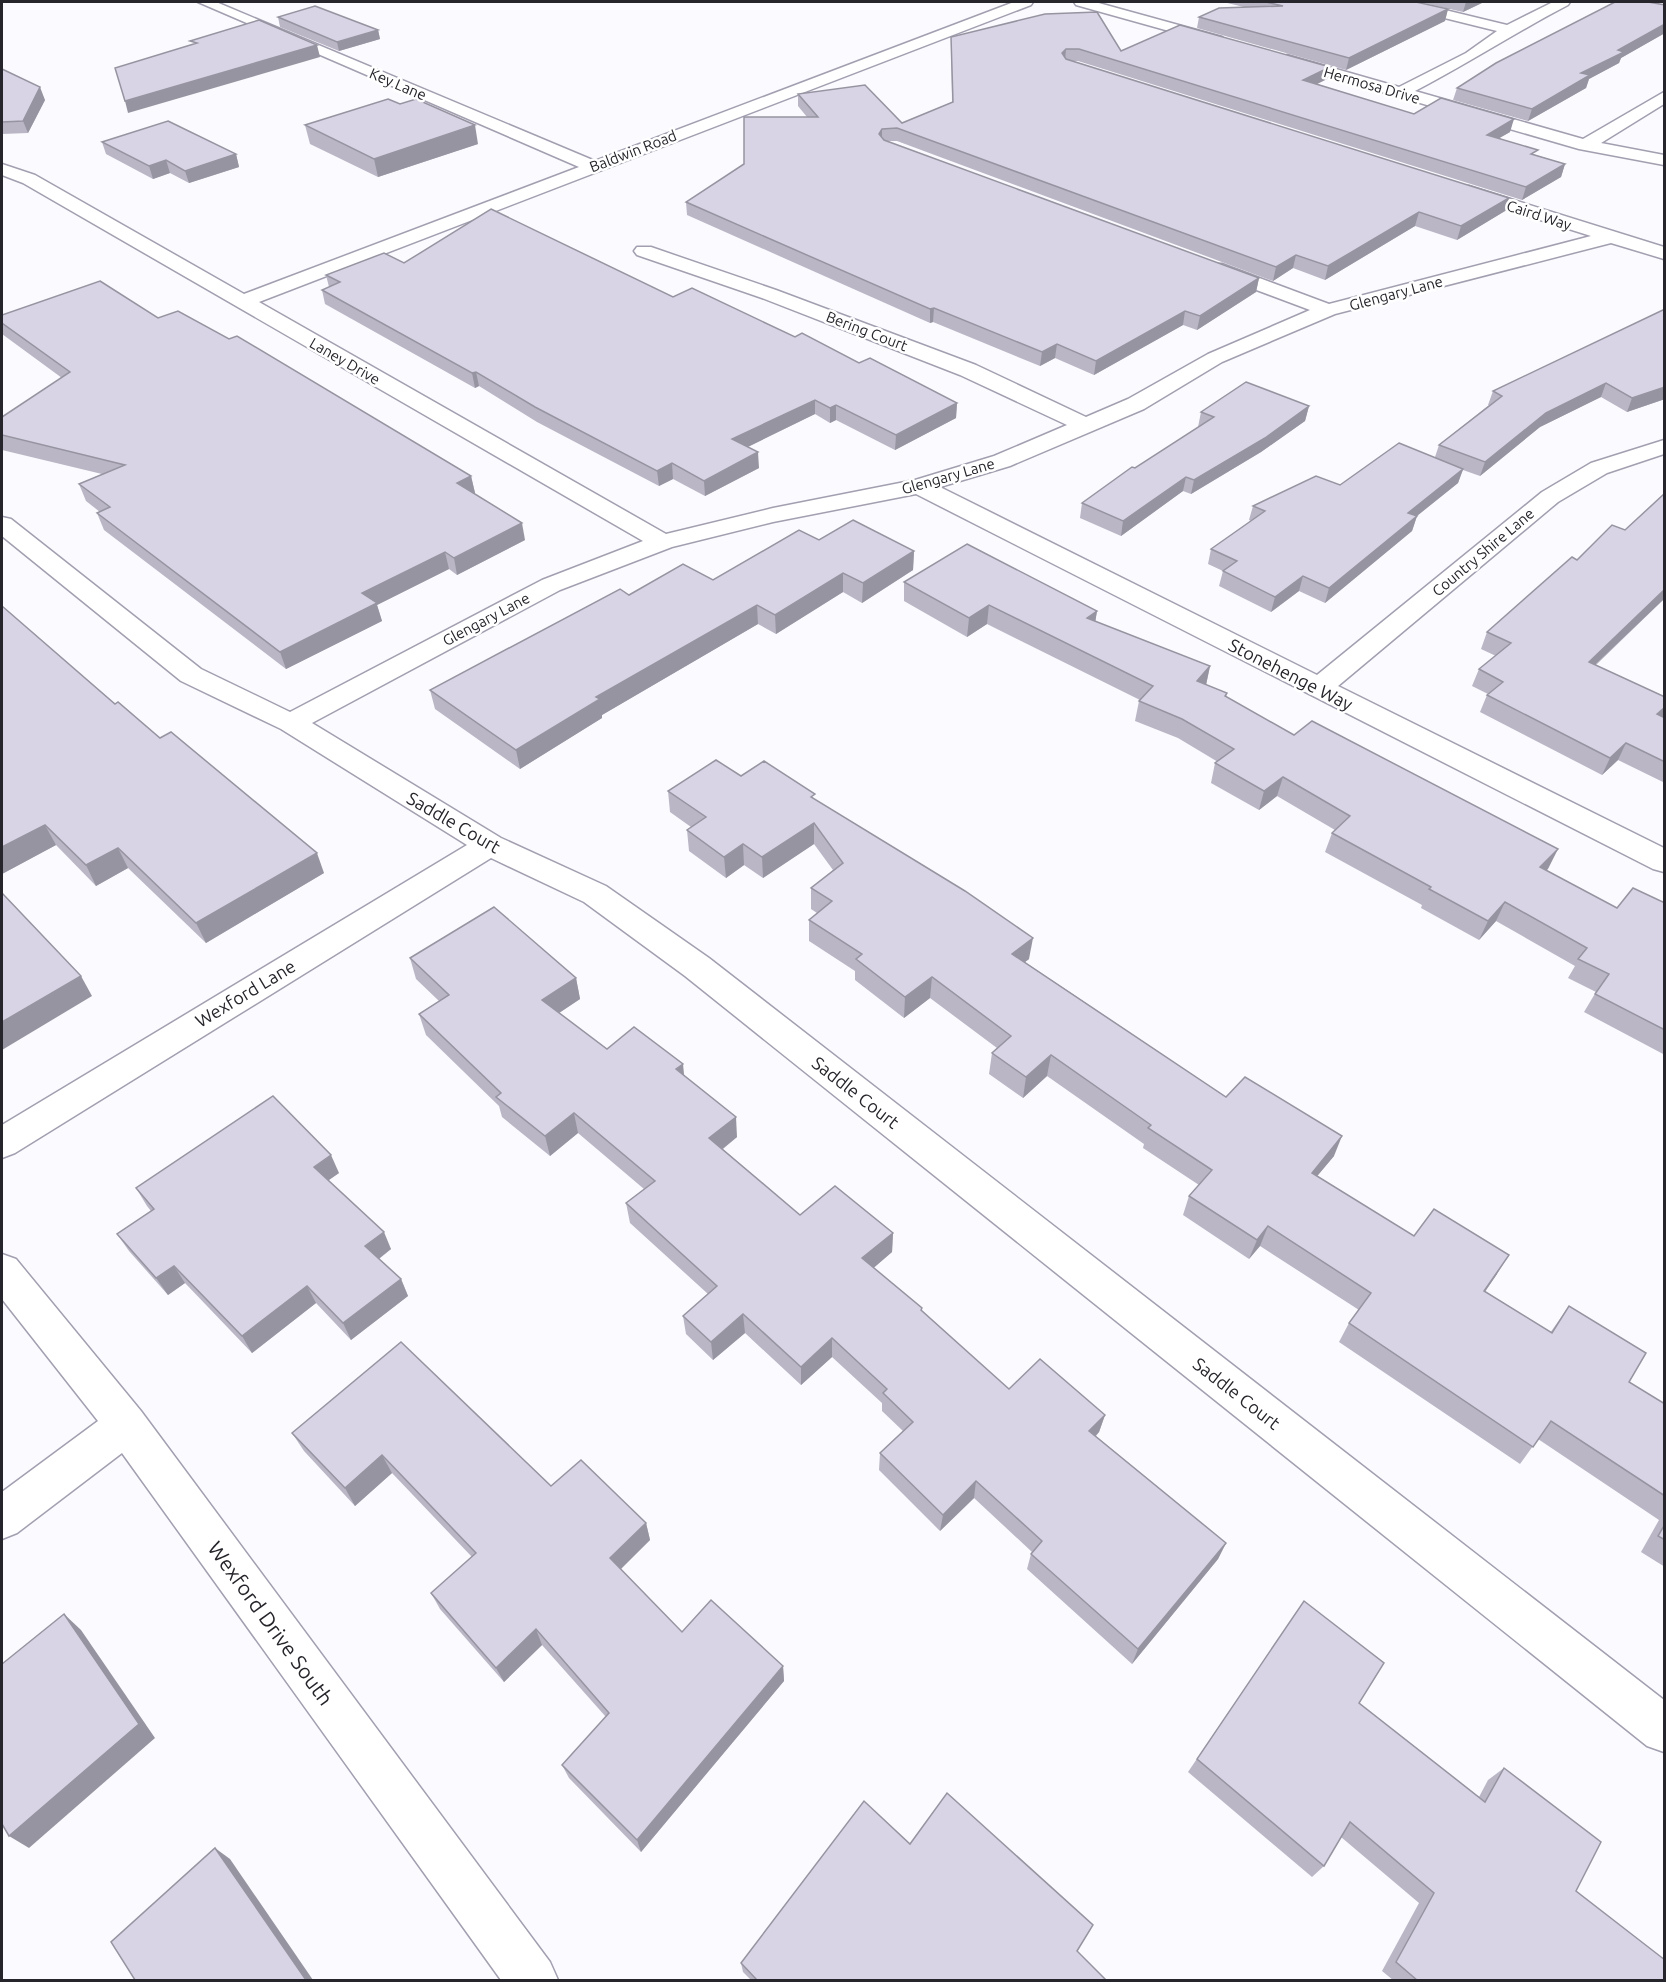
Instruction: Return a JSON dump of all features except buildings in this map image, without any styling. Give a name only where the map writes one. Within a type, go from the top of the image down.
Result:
[{"type":"street","name":"Key Lane","points":[[205,2],[592,166]]},
{"type":"street","name":"Baldwin Road","points":[[241,302],[1026,2]]},
{"type":"street","points":[[1081,2],[1229,44]]},
{"type":"street","points":[[1397,2],[1509,30]]},
{"type":"street","points":[[1400,93],[1471,56],[1509,30],[1563,2]]},
{"type":"street","name":"Hermosa Drive","points":[[1275,57],[1585,146],[1665,160]]},
{"type":"street","points":[[1585,146],[1665,97]]},
{"type":"street","name":"Laney Drive","points":[[2,169],[28,179],[663,542]]},
{"type":"street","points":[[2,187],[28,179]]},
{"type":"street","name":"Caird Way","points":[[1442,184],[1665,253]]},
{"type":"street","name":"Glengary Lane","points":[[291,723],[551,585],[663,542],[773,515],[919,486],[1002,461],[1136,404],[1215,358],[1328,310],[1611,237]]},
{"type":"street","name":"Bering Court","points":[[644,251],[769,294],[968,370],[1084,425]]},
{"type":"street","points":[[1194,260],[1328,310]]},
{"type":"street","name":"Country Shire Lane","points":[[1319,688],[1550,497],[1599,468],[1665,447]]},
{"type":"street","name":"Stonehenge Way","points":[[919,486],[1665,861]]},
{"type":"street","name":"Saddle Court","points":[[2,524],[191,675],[291,723],[439,816],[490,844],[595,894],[697,967],[1665,1729]]},
{"type":"street","name":"Wexford Lane","points":[[2,1143],[490,844]]},
{"type":"street","name":"Wexford Drive South","points":[[2,1270],[126,1425],[532,1980]]},
{"type":"street","points":[[2,1518],[126,1425]]}]
